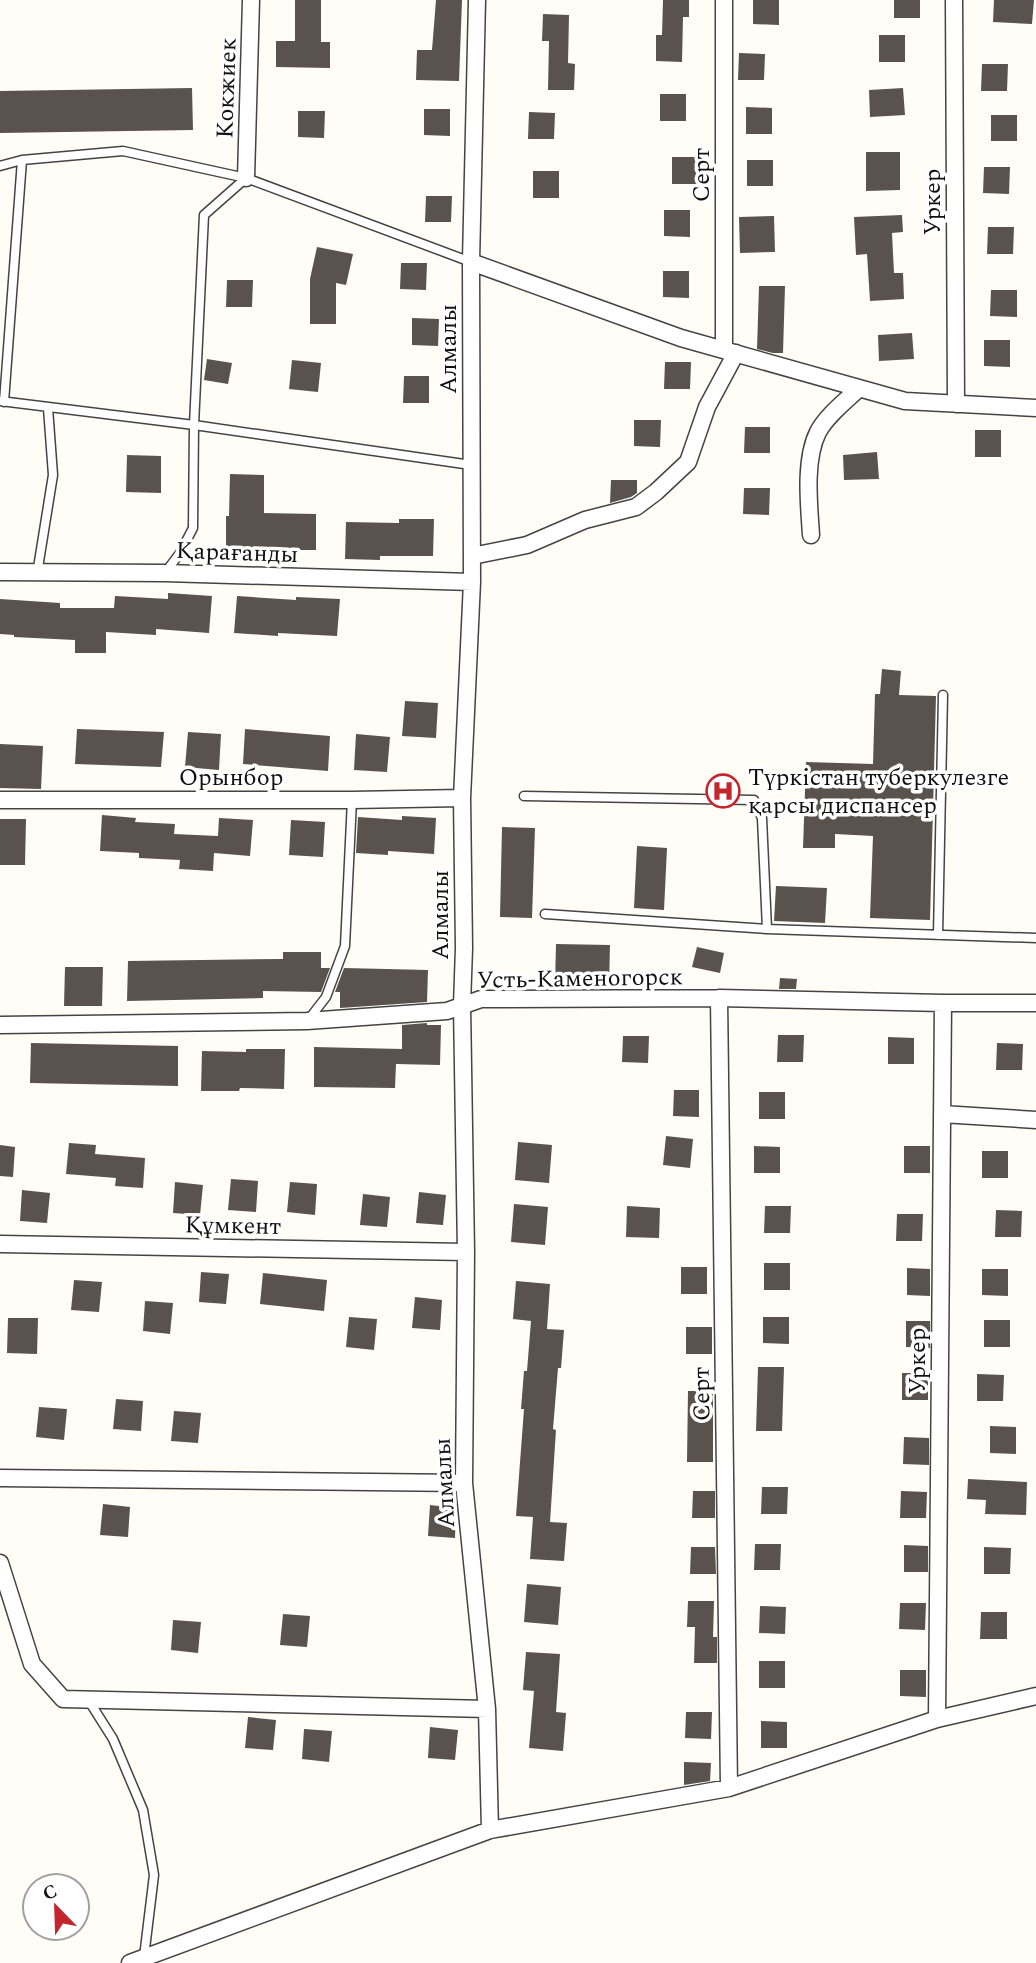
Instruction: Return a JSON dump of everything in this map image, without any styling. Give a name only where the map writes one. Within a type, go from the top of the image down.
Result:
[{"type":"street","name":"Кокжиек","points":[[246,178],[251,0]]},
{"type":"street","name":"Алмалы","points":[[477,0],[471,262],[472,582],[462,798],[466,1252],[464,1483],[487,1709],[491,1830]]},
{"type":"street","name":"Серт","points":[[724,0],[730,352]]},
{"type":"street","name":"Уркер","points":[[954,0],[956,404]]},
{"type":"street","points":[[471,262],[681,338],[905,401],[1036,408]]},
{"type":"street","points":[[472,556],[527,545],[584,520],[636,507],[656,492],[688,462],[730,352]]},
{"type":"street","points":[[811,535],[811,449],[819,430],[859,388]]},
{"type":"street","name":"Қарағанды","points":[[0,572],[165,573],[472,582]]},
{"type":"street","name":"Орынбор","points":[[0,800],[462,798]]},
{"type":"street","name":"Серт","points":[[719,998],[729,1788]]},
{"type":"street","name":"Усть-Каменогорск","points":[[0,1025],[307,1021],[447,1011],[481,999],[719,998],[1036,1003]]},
{"type":"street","name":"Уркер","points":[[937,1718],[943,1003]]},
{"type":"street","points":[[942,1114],[1036,1120]]},
{"type":"street","name":"Құмкент","points":[[0,1244],[466,1252]]},
{"type":"street","points":[[0,1478],[464,1483]]},
{"type":"street","points":[[0,1563],[32,1664],[63,1699],[487,1709]]},
{"type":"street","points":[[140,1961],[491,1830],[729,1788],[937,1718],[1036,1696]]},
{"type":"lane","points":[[0,166],[22,160],[123,151],[246,178],[471,262]]},
{"type":"lane","points":[[22,160],[2,401],[194,425],[471,465]]},
{"type":"lane","points":[[165,573],[180,553],[193,528],[194,425],[204,215],[246,178]]},
{"type":"lane","points":[[37,573],[53,475],[48,408]]},
{"type":"lane","points":[[938,935],[943,695]]},
{"type":"lane","points":[[524,796],[754,800],[762,818],[767,929]]},
{"type":"lane","points":[[307,1021],[326,997],[345,946],[352,800]]},
{"type":"lane","points":[[545,914],[767,929],[1036,938]]},
{"type":"lane","points":[[88,1699],[113,1739],[143,1810],[154,1875],[140,1961]]},
{"type":"building","points":[[295,0],[321,0],[321,42],[330,42],[330,68],[276,67],[276,41],[295,41]]},
{"type":"building","points":[[436,0],[462,0],[459,81],[416,80],[417,50],[432,50]]},
{"type":"building","points":[[663,0],[689,0],[689,17],[683,17],[682,62],[656,61],[656,35],[662,35]]},
{"type":"building","points":[[753,0],[779,0],[779,25],[753,24]]},
{"type":"building","points":[[894,0],[920,0],[920,18],[894,18]]},
{"type":"building","points":[[994,0],[1034,0],[1032,24],[993,22]]},
{"type":"building","points":[[543,14],[569,15],[568,63],[575,64],[574,90],[548,90],[549,41],[542,41]]},
{"type":"building","points":[[879,35],[905,35],[905,62],[879,62]]},
{"type":"building","points":[[739,53],[765,54],[764,80],[738,80]]},
{"type":"building","points":[[982,64],[1008,64],[1007,91],[981,91]]},
{"type":"building","points":[[192,88],[193,130],[0,133],[0,91]]},
{"type":"building","points":[[903,88],[905,115],[870,117],[869,90]]},
{"type":"building","points":[[660,94],[686,94],[686,121],[660,121]]},
{"type":"building","points":[[746,107],[772,108],[772,134],[746,134]]},
{"type":"building","points":[[424,109],[450,109],[450,136],[424,135]]},
{"type":"building","points":[[298,111],[325,111],[324,138],[298,137]]},
{"type":"building","points":[[529,112],[555,113],[554,139],[528,139]]},
{"type":"building","points":[[991,115],[1017,115],[1017,141],[991,141]]},
{"type":"building","points":[[866,152],[900,152],[900,190],[866,191]]},
{"type":"building","points":[[672,157],[698,157],[698,184],[672,184]]},
{"type":"building","points":[[747,160],[773,160],[773,186],[747,186]]},
{"type":"building","points":[[984,167],[1010,167],[1009,194],[983,193]]},
{"type":"building","points":[[533,171],[559,171],[559,198],[533,198]]},
{"type":"building","points":[[426,196],[452,196],[451,222],[425,222]]},
{"type":"building","points":[[664,210],[690,210],[690,237],[664,236]]},
{"type":"building","points":[[902,215],[903,232],[892,233],[894,273],[903,273],[904,299],[870,301],[867,254],[856,255],[854,217]]},
{"type":"building","points":[[774,216],[775,252],[740,253],[739,217]]},
{"type":"building","points":[[988,227],[1014,227],[1013,254],[987,254]]},
{"type":"building","points":[[317,247],[353,254],[346,285],[336,283],[336,324],[310,324],[310,279]]},
{"type":"building","points":[[401,263],[427,263],[426,290],[400,289]]},
{"type":"building","points":[[663,271],[689,271],[689,298],[663,297]]},
{"type":"building","points":[[227,280],[253,280],[252,307],[226,307]]},
{"type":"building","points":[[759,286],[785,286],[783,353],[757,349]]},
{"type":"building","points":[[991,290],[1017,290],[1017,317],[990,316]]},
{"type":"building","points":[[412,318],[439,319],[438,346],[412,345]]},
{"type":"building","points":[[912,333],[914,359],[879,361],[878,335]]},
{"type":"building","points":[[984,340],[1010,340],[1010,367],[984,366]]},
{"type":"building","points":[[207,359],[232,363],[228,384],[204,380]]},
{"type":"building","points":[[292,360],[321,363],[318,392],[289,389]]},
{"type":"building","points":[[665,362],[691,362],[690,389],[664,389]]},
{"type":"building","points":[[404,376],[429,376],[429,403],[403,403]]},
{"type":"building","points":[[634,420],[661,420],[660,447],[634,446]]},
{"type":"building","points":[[745,427],[770,427],[770,453],[744,453]]},
{"type":"building","points":[[975,430],[1001,430],[1001,457],[975,457]]},
{"type":"building","points":[[877,452],[879,479],[844,480],[843,455]]},
{"type":"building","points":[[127,455],[161,456],[161,493],[126,492]]},
{"type":"building","points":[[230,474],[264,475],[264,513],[316,514],[316,550],[226,552]]},
{"type":"building","points":[[611,480],[637,480],[637,493],[610,503]]},
{"type":"building","points":[[744,488],[770,488],[769,515],[743,514]]},
{"type":"building","points":[[399,519],[434,519],[433,556],[380,556],[380,560],[345,559],[346,522],[399,523]]},
{"type":"building","points":[[168,593],[212,596],[209,633],[156,629],[156,635],[106,632],[106,653],[75,653],[75,640],[0,634],[0,599],[60,603],[60,608],[114,608],[115,596],[168,599]]},
{"type":"building","points":[[237,596],[296,600],[296,597],[340,599],[337,636],[234,633]]},
{"type":"building","points":[[882,669],[901,671],[899,695],[936,696],[930,920],[870,918],[873,836],[835,834],[835,848],[803,848],[806,762],[873,764],[875,694],[880,694]]},
{"type":"building","points":[[405,701],[438,703],[436,738],[402,736]]},
{"type":"building","points":[[77,729],[164,732],[161,767],[75,764]]},
{"type":"building","points":[[245,729],[330,736],[328,771],[243,764]]},
{"type":"building","points":[[188,732],[221,734],[219,770],[185,767]]},
{"type":"building","points":[[356,734],[390,737],[387,772],[354,770]]},
{"type":"building","points":[[0,744],[43,746],[41,789],[0,788]]},
{"type":"building","points":[[102,815],[136,818],[135,822],[175,824],[174,834],[218,836],[219,818],[253,820],[250,856],[214,853],[213,871],[179,869],[180,860],[139,858],[139,853],[100,851]]},
{"type":"building","points":[[402,816],[436,818],[434,854],[388,851],[388,855],[356,853],[358,817],[402,820]]},
{"type":"building","points":[[0,819],[26,819],[25,865],[0,865]]},
{"type":"building","points":[[291,820],[325,822],[323,857],[289,855]]},
{"type":"building","points":[[502,827],[535,828],[532,918],[500,917]]},
{"type":"building","points":[[637,846],[667,848],[664,910],[634,908]]},
{"type":"building","points":[[776,886],[827,888],[825,923],[774,921]]},
{"type":"building","points":[[556,944],[610,945],[609,986],[555,984]]},
{"type":"building","points":[[697,947],[724,953],[720,973],[692,967]]},
{"type":"building","points":[[283,952],[321,952],[321,968],[330,968],[321,992],[263,991],[263,998],[127,1001],[128,961],[283,959]]},
{"type":"building","points":[[65,967],[103,967],[102,1006],[64,1006]]},
{"type":"building","points":[[344,968],[428,970],[427,1002],[340,1008],[340,992],[335,992]]},
{"type":"building","points":[[780,978],[797,979],[796,989],[779,989]]},
{"type":"building","points":[[402,1025],[441,1025],[440,1065],[396,1064],[395,1088],[314,1087],[314,1047],[402,1049]]},
{"type":"building","points":[[778,1035],[804,1035],[803,1062],[777,1062]]},
{"type":"building","points":[[623,1036],[649,1036],[648,1063],[622,1062]]},
{"type":"building","points":[[888,1037],[914,1038],[914,1064],[888,1064]]},
{"type":"building","points":[[31,1043],[178,1046],[178,1086],[30,1083]]},
{"type":"building","points":[[997,1043],[1023,1044],[1022,1070],[996,1070]]},
{"type":"building","points":[[246,1049],[285,1049],[284,1089],[201,1091],[202,1051],[246,1052]]},
{"type":"building","points":[[674,1090],[699,1090],[699,1117],[673,1116]]},
{"type":"building","points":[[759,1092],[785,1092],[785,1119],[759,1119]]},
{"type":"building","points":[[666,1136],[693,1139],[690,1168],[663,1165]]},
{"type":"building","points":[[518,1142],[552,1145],[549,1183],[515,1180]]},
{"type":"building","points":[[69,1143],[96,1145],[95,1154],[145,1158],[143,1188],[115,1186],[116,1178],[66,1174]]},
{"type":"building","points":[[0,1145],[15,1147],[13,1177],[0,1176]]},
{"type":"building","points":[[754,1146],[780,1147],[780,1173],[754,1173]]},
{"type":"building","points":[[904,1146],[930,1146],[930,1173],[904,1173]]},
{"type":"building","points":[[982,1151],[1008,1151],[1008,1178],[982,1178]]},
{"type":"building","points":[[231,1179],[258,1181],[256,1212],[228,1210]]},
{"type":"building","points":[[175,1182],[203,1185],[200,1215],[173,1213]]},
{"type":"building","points":[[290,1182],[317,1184],[315,1215],[287,1212]]},
{"type":"building","points":[[22,1190],[50,1193],[47,1223],[20,1221]]},
{"type":"building","points":[[419,1192],[446,1195],[443,1225],[416,1223]]},
{"type":"building","points":[[363,1194],[390,1197],[387,1227],[360,1225]]},
{"type":"building","points":[[514,1204],[548,1207],[545,1245],[511,1242]]},
{"type":"building","points":[[627,1206],[660,1208],[659,1238],[626,1237]]},
{"type":"building","points":[[765,1206],[791,1206],[790,1233],[764,1233]]},
{"type":"building","points":[[996,1210],[1022,1211],[1021,1237],[995,1237]]},
{"type":"building","points":[[897,1214],[923,1214],[922,1241],[896,1241]]},
{"type":"building","points":[[764,1263],[790,1263],[790,1290],[764,1290]]},
{"type":"building","points":[[681,1267],[707,1267],[707,1294],[681,1294]]},
{"type":"building","points":[[907,1268],[930,1269],[930,1296],[907,1295]]},
{"type":"building","points":[[982,1269],[1008,1269],[1008,1296],[982,1295]]},
{"type":"building","points":[[201,1272],[229,1274],[226,1304],[199,1302]]},
{"type":"building","points":[[263,1273],[327,1280],[324,1311],[260,1304]]},
{"type":"building","points":[[74,1280],[102,1282],[99,1312],[71,1310]]},
{"type":"building","points":[[516,1281],[550,1284],[547,1329],[564,1330],[553,1429],[556,1430],[550,1522],[567,1523],[564,1561],[530,1559],[533,1517],[516,1516],[524,1409],[521,1409],[531,1321],[513,1319]]},
{"type":"building","points":[[415,1297],[442,1300],[440,1330],[412,1328]]},
{"type":"building","points":[[145,1301],[173,1303],[170,1334],[143,1331]]},
{"type":"building","points":[[349,1317],[377,1319],[374,1350],[346,1347]]},
{"type":"building","points":[[763,1317],[789,1317],[789,1344],[763,1343]]},
{"type":"building","points":[[8,1318],[38,1318],[37,1354],[7,1353]]},
{"type":"building","points":[[984,1320],[1010,1320],[1010,1347],[984,1347]]},
{"type":"building","points":[[906,1321],[930,1321],[930,1348],[906,1347]]},
{"type":"building","points":[[686,1327],[712,1327],[712,1354],[686,1354]]},
{"type":"building","points":[[758,1367],[784,1367],[782,1431],[756,1431]]},
{"type":"building","points":[[902,1373],[928,1373],[928,1400],[902,1400]]},
{"type":"building","points":[[977,1374],[1004,1375],[1003,1401],[977,1401]]},
{"type":"building","points":[[688,1391],[713,1391],[713,1462],[687,1462]]},
{"type":"building","points":[[116,1399],[143,1401],[141,1431],[113,1429]]},
{"type":"building","points":[[39,1407],[67,1409],[64,1440],[36,1437]]},
{"type":"building","points":[[174,1411],[201,1413],[198,1443],[171,1441]]},
{"type":"building","points":[[990,1426],[1016,1427],[1016,1454],[990,1453]]},
{"type":"building","points":[[904,1437],[929,1438],[929,1465],[903,1464]]},
{"type":"building","points":[[968,1479],[1027,1482],[1026,1515],[985,1514],[986,1500],[967,1499]]},
{"type":"building","points":[[762,1487],[788,1487],[787,1514],[761,1514]]},
{"type":"building","points":[[693,1491],[715,1491],[715,1518],[692,1518]]},
{"type":"building","points":[[901,1491],[927,1492],[926,1518],[900,1518]]},
{"type":"building","points":[[103,1504],[130,1507],[128,1537],[100,1535]]},
{"type":"building","points":[[430,1505],[456,1508],[455,1538],[428,1536]]},
{"type":"building","points":[[755,1544],[781,1544],[780,1570],[754,1570]]},
{"type":"building","points":[[904,1545],[928,1546],[928,1572],[904,1572]]},
{"type":"building","points":[[691,1547],[715,1547],[716,1574],[690,1574]]},
{"type":"building","points":[[984,1547],[1011,1548],[1010,1574],[984,1574]]},
{"type":"building","points":[[527,1584],[561,1587],[558,1625],[524,1622]]},
{"type":"building","points":[[688,1601],[714,1601],[713,1637],[717,1637],[717,1663],[694,1663],[695,1627],[687,1627]]},
{"type":"building","points":[[900,1603],[926,1603],[925,1630],[899,1629]]},
{"type":"building","points":[[760,1606],[786,1607],[785,1634],[759,1633]]},
{"type":"building","points":[[981,1612],[1007,1612],[1007,1639],[980,1639]]},
{"type":"building","points":[[283,1614],[310,1616],[307,1647],[280,1645]]},
{"type":"building","points":[[173,1620],[201,1622],[198,1653],[171,1650]]},
{"type":"building","points":[[526,1652],[560,1654],[556,1712],[566,1713],[563,1751],[529,1748],[534,1691],[523,1690]]},
{"type":"building","points":[[759,1661],[785,1661],[785,1688],[759,1688]]},
{"type":"building","points":[[900,1670],[926,1670],[926,1697],[900,1696]]},
{"type":"building","points":[[686,1712],[712,1712],[711,1739],[685,1738]]},
{"type":"building","points":[[248,1717],[276,1720],[273,1750],[245,1748]]},
{"type":"building","points":[[761,1721],[787,1722],[787,1748],[761,1748]]},
{"type":"building","points":[[430,1727],[458,1730],[455,1760],[428,1758]]},
{"type":"building","points":[[304,1729],[332,1731],[329,1762],[302,1759]]},
{"type":"building","points":[[684,1762],[711,1763],[710,1781],[684,1785]]},
{"type":"place","name":"Түркістан туберкулезге қарсы диспансер","points":[[723,791]]}]
